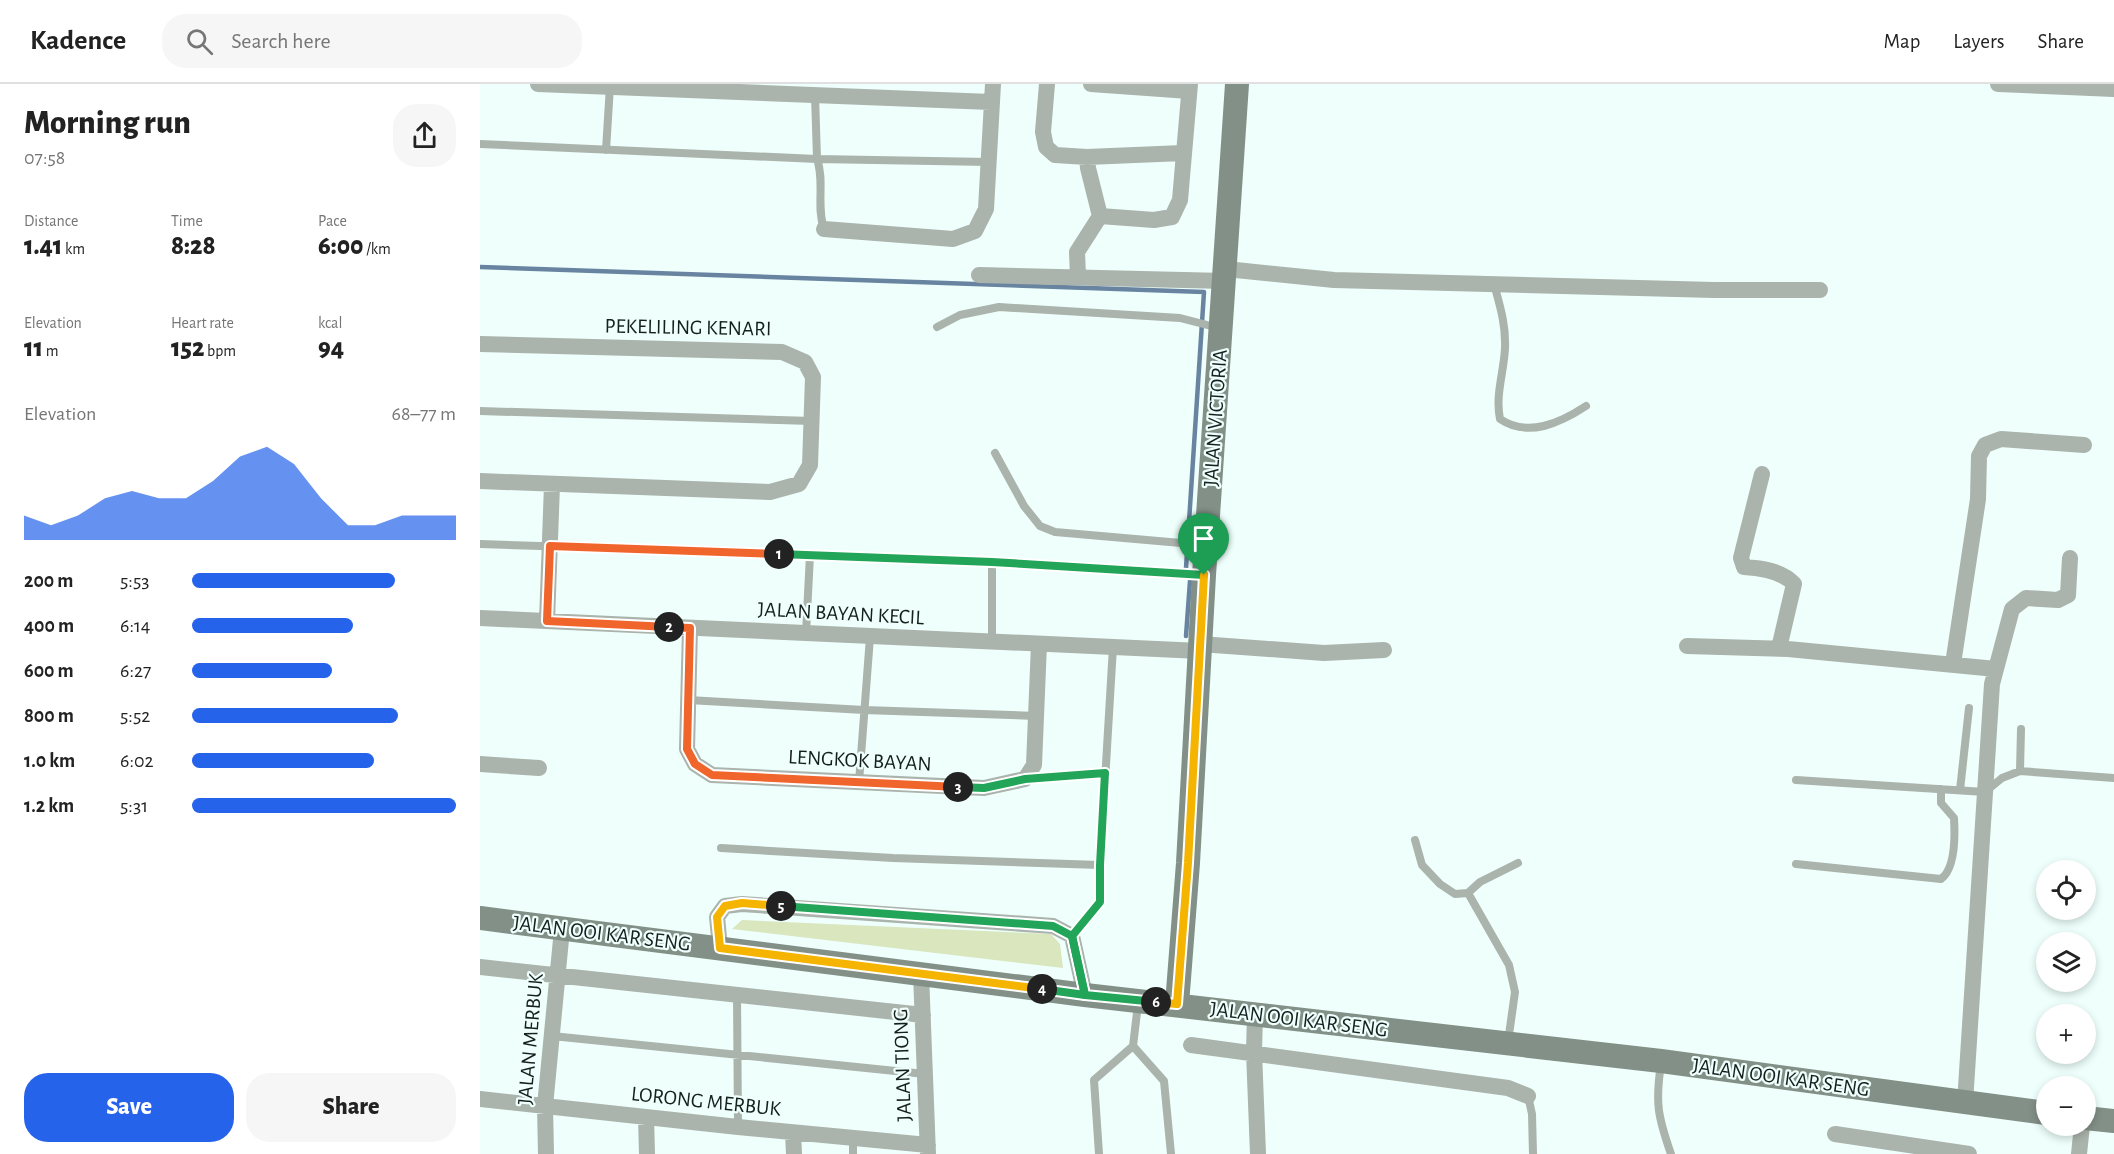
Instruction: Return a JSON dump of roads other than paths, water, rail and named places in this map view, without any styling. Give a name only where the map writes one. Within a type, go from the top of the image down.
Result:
[{"type":"main road","name":"JALAN VICTORIA","points":[[1177,1004],[1204,575],[1200,544],[1215,327],[1225,275],[1237,84]]},
{"type":"main road","name":"JALAN OOI KAR SENG","points":[[480,918],[1085,995],[1661,1061],[2036,1112]]},
{"type":"main road","points":[[2096,1119],[2114,1121]]},
{"type":"street","points":[[538,84],[635,86],[992,102]]},
{"type":"street","points":[[824,229],[952,239],[975,231],[986,209],[993,84]]},
{"type":"street","points":[[1047,84],[1043,132],[1046,147],[1054,155],[1087,157],[1183,153]]},
{"type":"street","points":[[1091,84],[1189,88],[1180,200],[1172,217],[1154,220],[1100,216]]},
{"type":"street","points":[[1998,84],[2114,89]]},
{"type":"street","points":[[1078,276],[1077,252],[1100,216],[1087,157]]},
{"type":"street","points":[[979,275],[1225,275],[1714,290],[1820,290]]},
{"type":"street","name":"PEKELILING KENARI","points":[[480,344],[782,352],[805,362],[813,377],[810,465],[799,484],[770,492],[480,481]]},
{"type":"street","points":[[1953,664],[1978,499],[1979,456],[1985,445],[2001,439],[2084,445]]},
{"type":"street","points":[[1762,474],[1741,558],[1744,567],[1760,568],[1786,576],[1794,584],[1779,648]]},
{"type":"street","points":[[547,621],[552,485]]},
{"type":"street","points":[[1965,1103],[1992,684],[2012,609],[2026,598],[2058,600],[2068,595],[2070,558]]},
{"type":"street","name":"JALAN BAYAN KECIL","points":[[480,618],[1113,647],[1243,646],[1324,653],[1384,650]]},
{"type":"street","name":"LENGKOK BAYAN","points":[[690,628],[687,749],[695,764],[712,775],[984,788],[1025,779]]},
{"type":"street","points":[[1025,779],[1034,765],[1039,644]]},
{"type":"street","points":[[1687,646],[1779,648],[1996,669]]},
{"type":"street","points":[[480,764],[539,768]]},
{"type":"street","points":[[720,948],[717,917],[725,906],[742,903],[1053,926],[1072,936],[1085,995]]},
{"type":"street","name":"JALAN MERBUK","points":[[546,1154],[545,1106],[562,929]]},
{"type":"street","points":[[480,967],[923,1015]]},
{"type":"street","name":"JALAN TIONG","points":[[921,974],[928,1149]]},
{"type":"street","points":[[1255,1014],[1254,1052],[1258,1154]]},
{"type":"street","name":"JALAN OOI KAR SENG","points":[[1191,1045],[1508,1088],[1528,1095]]},
{"type":"street","name":"LORONG MERBUK","points":[[480,1099],[793,1133],[853,1146],[928,1149]]},
{"type":"street","points":[[646,1117],[647,1154]]},
{"type":"street","points":[[793,1133],[794,1154]]},
{"type":"street","points":[[1835,1134],[1969,1154]]},
{"type":"street","points":[[2079,1154],[2081,1136]]},
{"type":"lane","points":[[606,150],[610,86]]},
{"type":"lane","points":[[815,95],[821,220],[824,229]]},
{"type":"lane","points":[[480,144],[817,159],[989,162]]},
{"type":"lane","points":[[1494,284],[1505,325],[1505,349],[1498,401],[1500,418],[1510,426],[1547,427],[1564,421],[1586,406]]},
{"type":"lane","points":[[936,327],[960,315],[999,307],[1180,318],[1215,327]]},
{"type":"lane","points":[[480,411],[812,421]]},
{"type":"lane","points":[[995,453],[1024,506],[1040,526],[1054,532],[1200,544]]},
{"type":"lane","points":[[480,544],[992,562],[1204,575]]},
{"type":"lane","points":[[806,634],[810,555]]},
{"type":"lane","points":[[992,562],[992,642]]},
{"type":"lane","points":[[859,782],[870,637]]},
{"type":"lane","points":[[1072,936],[1100,902],[1100,865],[1113,647]]},
{"type":"lane","points":[[688,700],[864,710],[1036,716]]},
{"type":"lane","points":[[1960,790],[1969,708]]},
{"type":"lane","points":[[2020,771],[2021,729]]},
{"type":"lane","points":[[1796,780],[1985,792],[2002,778],[2020,771],[2114,778]]},
{"type":"lane","points":[[1025,779],[1105,773]]},
{"type":"lane","points":[[1797,864],[1941,879],[1950,868],[1955,837],[1954,818],[1941,803],[1941,789]]},
{"type":"lane","points":[[1415,840],[1422,865],[1440,884],[1455,894],[1468,893],[1480,882],[1518,862]]},
{"type":"lane","points":[[721,848],[893,858],[1100,865]]},
{"type":"lane","points":[[1468,893],[1509,965],[1515,992],[1508,1042]]},
{"type":"lane","points":[[736,995],[738,1127]]},
{"type":"lane","points":[[1099,1154],[1094,1080],[1133,1046],[1138,1000]]},
{"type":"lane","points":[[552,1036],[925,1074]]},
{"type":"lane","points":[[1133,1046],[1164,1081],[1171,1154]]},
{"type":"lane","points":[[1661,1061],[1657,1094],[1659,1113],[1671,1154]]},
{"type":"lane","points":[[1528,1095],[1532,1114],[1533,1154]]},
{"type":"waterway","points":[[480,267],[1204,292],[1186,568]]},
{"type":"waterway","points":[[1186,636],[1190,581]]}]
